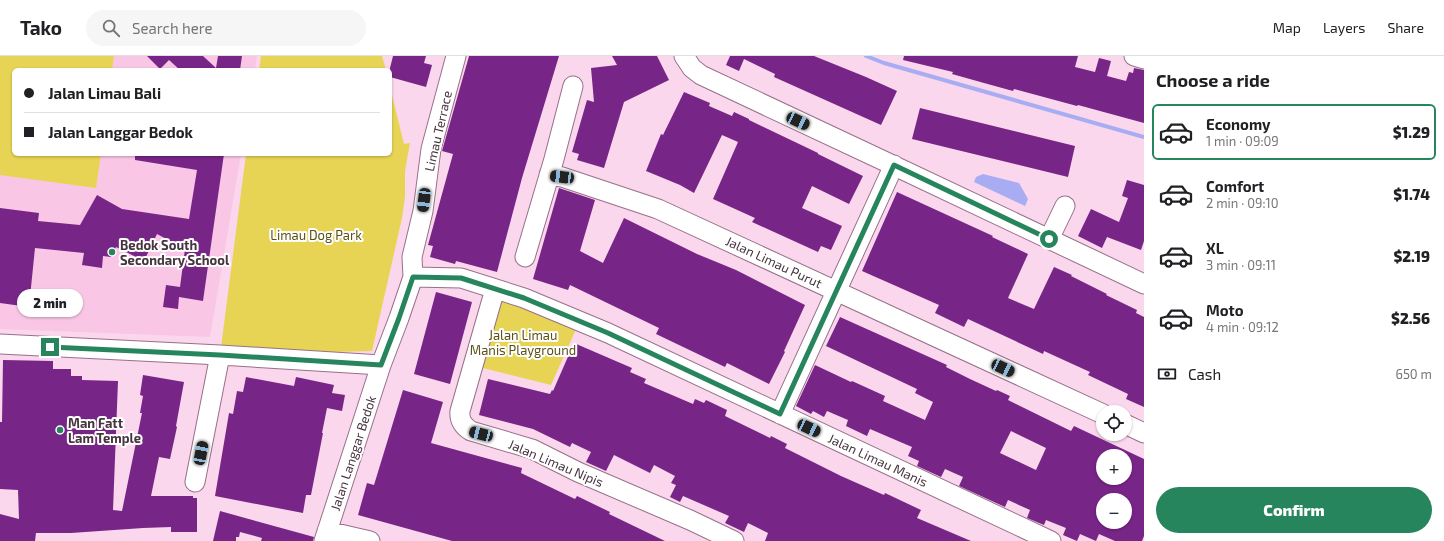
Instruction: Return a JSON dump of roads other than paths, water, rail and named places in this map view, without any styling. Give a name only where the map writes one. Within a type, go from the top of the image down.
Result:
[{"type":"street","name":"Limau Terrace","points":[[413,277],[412,257],[423,211],[431,149],[456,56]]},
{"type":"street","points":[[1134,56],[1144,59]]},
{"type":"street","points":[[685,59],[701,75],[1049,239],[1143,281]]},
{"type":"street","points":[[525,257],[573,86]]},
{"type":"street","points":[[780,414],[894,165]]},
{"type":"street","name":"Jalan Limau Purut","points":[[549,175],[562,177],[658,209],[1096,411]]},
{"type":"street","points":[[1049,239],[1065,206]]},
{"type":"street","name":"Jalan Limau Manis","points":[[413,277],[461,278],[524,298],[608,333],[1049,541]]},
{"type":"street","name":"Jalan Langgar Bedok","points":[[325,536],[381,365],[413,277]]},
{"type":"street","name":"Jalan Limau Nipis","points":[[495,289],[460,411],[460,419],[465,426],[472,431],[532,449],[578,472],[684,517],[734,541]]},
{"type":"street","points":[[0,344],[381,365]]},
{"type":"street","points":[[196,482],[220,355]]},
{"type":"street","points":[[1132,427],[1144,433]]},
{"type":"street","points":[[325,536],[370,541]]},
{"type":"water","points":[[983,174],[1019,183],[1028,199],[1025,206],[974,182],[976,177]]},
{"type":"waterway","points":[[866,56],[884,63],[1144,137]]},
{"type":"place","name":"Bedok South Secondary School","points":[[112,252]]},
{"type":"place","name":"Man Fatt Lam Temple","points":[[60,430]]},
{"type":"park label","name":"Limau Dog Park","points":[[316,235]]},
{"type":"park label","name":"Jalan Limau Manis Playground","points":[[523,342]]}]
